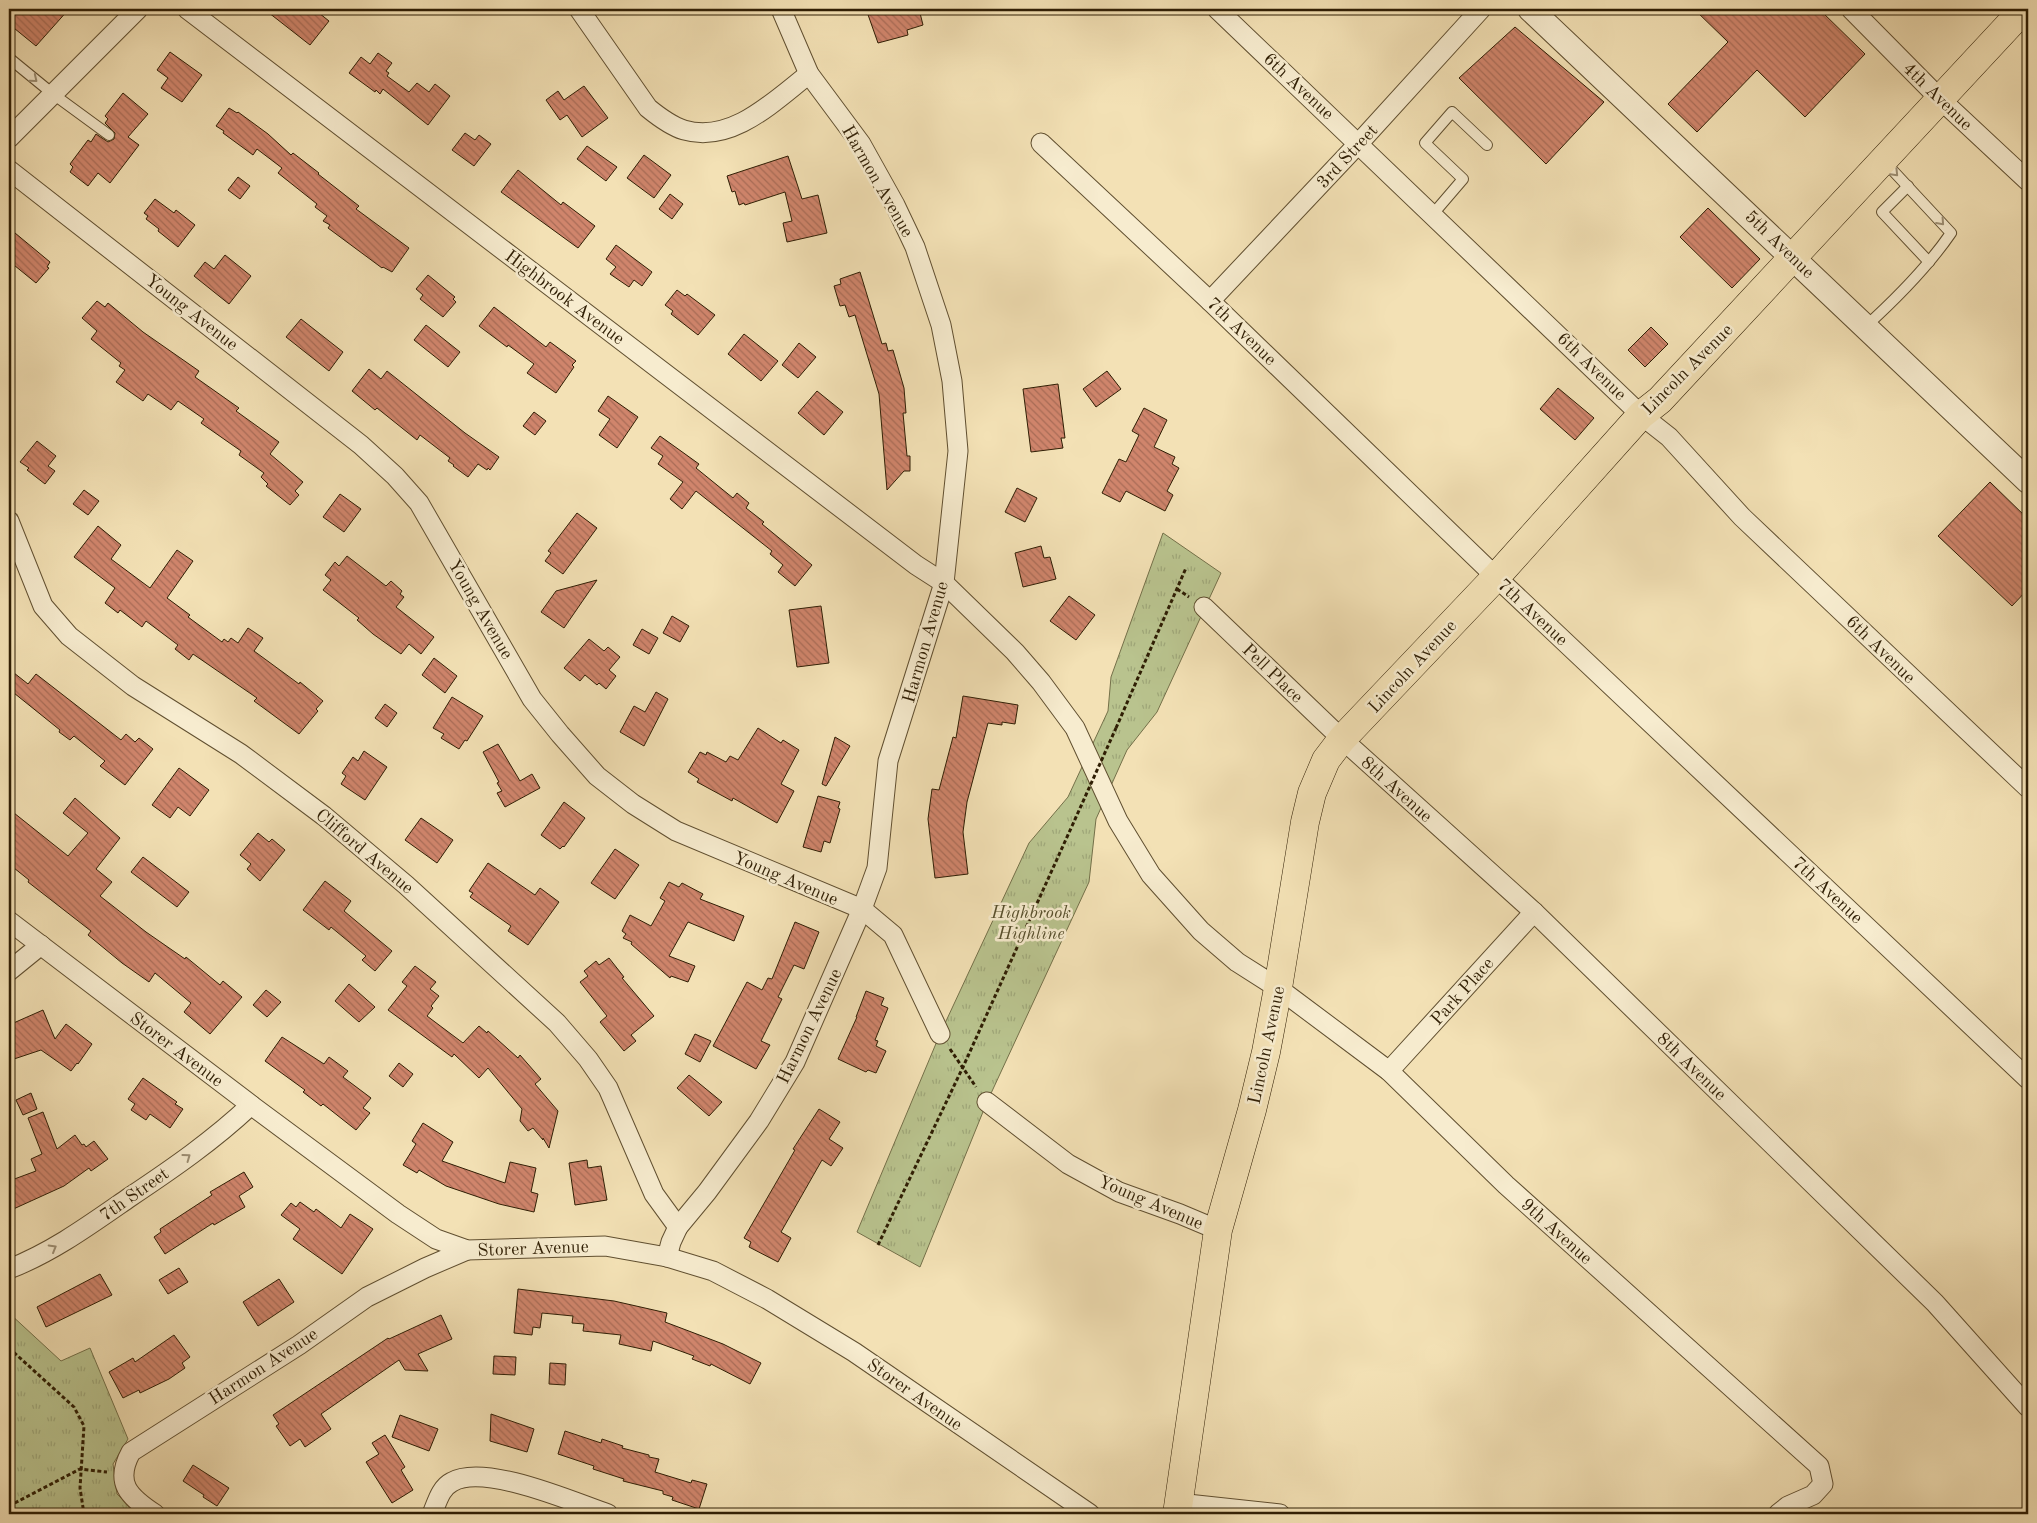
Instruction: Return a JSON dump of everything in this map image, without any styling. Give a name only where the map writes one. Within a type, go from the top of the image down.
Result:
[{"type":"main road","name":"Lincoln Avenue","points":[[1177,1509],[1218,1230],[1252,1110],[1278,988],[1297,864],[1312,793],[1326,760],[1342,739],[1496,577],[1641,415],[1660,400],[1939,98],[2024,9]]},
{"type":"street","points":[[11,132],[53,94],[138,9]]},
{"type":"street","name":"Highbrook Avenue","points":[[187,9],[908,559],[944,583],[1016,652],[1075,728],[1118,820],[1152,875],[1201,931],[1238,962],[1278,988]]},
{"type":"street","points":[[579,9],[648,108],[664,120],[684,130],[705,133],[731,129],[760,111],[809,74]]},
{"type":"street","name":"Harmon Avenue","points":[[667,1257],[678,1227],[708,1192],[759,1121],[796,1062],[862,910],[877,868],[888,761],[944,583],[958,452],[952,381],[941,325],[915,246],[895,205],[861,144],[809,74],[781,9]]},
{"type":"street","name":"6th Avenue","points":[[1217,9],[1641,415],[1669,437],[1742,517],[2028,788]]},
{"type":"street","name":"3rd Street","points":[[1210,301],[1482,9]]},
{"type":"street","name":"5th Avenue","points":[[1530,9],[1794,257],[2028,481]]},
{"type":"street","name":"4th Avenue","points":[[1851,9],[1939,98],[2027,178]]},
{"type":"street","name":"7th Avenue","points":[[1041,143],[1210,301],[1496,577],[2028,1079]]},
{"type":"street","name":"Young Avenue","points":[[9,170],[361,445],[395,476],[419,503],[532,698],[560,734],[597,776],[632,804],[676,831],[862,910],[893,935],[940,1034]]},
{"type":"street","name":"Clifford Avenue","points":[[9,521],[43,606],[69,636],[133,686],[241,754],[324,816],[406,885],[557,1023],[588,1059],[608,1088],[654,1194],[678,1227]]},
{"type":"street","name":"Pell Place","points":[[1204,607],[1342,739]]},
{"type":"street","name":"8th Avenue","points":[[1342,739],[1534,912],[1935,1303],[2028,1407]]},
{"type":"street","name":"Park Place","points":[[1389,1071],[1534,912]]},
{"type":"street","name":"Storer Avenue","points":[[9,920],[251,1105],[398,1214],[436,1239],[467,1250],[605,1246],[667,1257],[713,1271],[812,1326],[854,1352],[1090,1514]]},
{"type":"street","points":[[9,971],[41,945]]},
{"type":"street","name":"9th Avenue","points":[[1278,988],[1389,1071],[1506,1186],[1819,1466],[1823,1484],[1813,1496],[1788,1506],[1778,1514]]},
{"type":"street","name":"Young Avenue","points":[[987,1102],[1068,1164],[1120,1192],[1218,1230]]},
{"type":"street","name":"7th Street","points":[[9,1269],[31,1260],[77,1234],[225,1129],[251,1105]]},
{"type":"street","name":"Harmon Avenue","points":[[122,1474],[131,1452],[299,1345],[367,1297],[425,1268],[467,1250]]},
{"type":"street","points":[[122,1474],[126,1487],[139,1504],[155,1514]]},
{"type":"street","points":[[432,1514],[441,1492],[450,1482],[464,1476],[480,1476],[526,1486],[608,1514]]},
{"type":"street","points":[[1177,1509],[1280,1514]]},
{"type":"lane","points":[[12,61],[109,135]]},
{"type":"lane","points":[[1433,214],[1463,179],[1425,142],[1452,112],[1487,145]]},
{"type":"lane","points":[[1865,327],[1895,299],[1929,262],[1951,233],[1883,160]]},
{"type":"lane","points":[[1908,186],[1882,212],[1929,262]]},
{"type":"path","points":[[878,1244],[962,1067],[1072,826],[1186,568]]},
{"type":"path","points":[[940,1034],[987,1102]]},
{"type":"path","points":[[9,1348],[74,1407],[84,1426],[80,1469],[80,1488],[84,1514]]},
{"type":"path","points":[[9,1506],[80,1469],[122,1474]]},
{"type":"green space","name":"Highbrook Highline","points":[[1163,533],[1221,573],[1157,712],[1127,750],[1096,819],[1089,882],[987,1102],[920,1267],[857,1232],[940,1034],[1029,843],[1068,797],[1108,711],[1111,677]]},
{"type":"green space","points":[[9,1313],[61,1361],[90,1348],[128,1439],[113,1464],[117,1494],[138,1514],[9,1514]]},
{"type":"building","points":[[9,9],[69,9],[36,46],[9,24]]},
{"type":"building","points":[[264,9],[314,9],[329,21],[310,45]]},
{"type":"building","points":[[866,9],[919,9],[923,25],[907,30],[908,35],[878,43]]},
{"type":"building","points":[[1694,9],[1819,9],[1865,54],[1805,117],[1757,70],[1697,132],[1668,104],[1728,42]]},
{"type":"building","points":[[1515,27],[1604,102],[1546,164],[1459,78]]},
{"type":"building","points":[[170,52],[202,75],[182,102],[161,88],[168,78],[157,70]]},
{"type":"building","points":[[378,53],[392,63],[386,71],[389,73],[387,76],[409,92],[417,83],[429,92],[435,84],[450,96],[428,125],[383,89],[380,94],[376,90],[375,92],[349,73],[361,57],[370,64]]},
{"type":"building","points":[[584,86],[608,118],[582,137],[567,115],[560,120],[546,100],[558,91],[564,100]]},
{"type":"building","points":[[123,93],[148,114],[128,137],[139,145],[110,183],[98,173],[88,186],[70,172],[73,167],[70,164],[88,140],[91,142],[96,134],[108,142],[114,139],[115,133],[105,123],[108,119],[105,116]]},
{"type":"building","points":[[229,108],[238,112],[268,134],[291,155],[293,153],[319,173],[359,206],[356,209],[409,248],[392,272],[382,268],[328,228],[330,225],[323,221],[327,216],[315,207],[317,204],[278,173],[282,168],[257,149],[253,155],[216,126]]},
{"type":"building","points":[[465,133],[475,140],[479,135],[491,144],[474,166],[452,150]]},
{"type":"building","points":[[587,146],[617,167],[606,181],[577,159]]},
{"type":"building","points":[[644,155],[671,175],[654,198],[627,178]]},
{"type":"building","points":[[788,156],[802,199],[818,195],[827,233],[787,242],[783,223],[792,221],[785,192],[745,205],[744,203],[739,205],[735,191],[732,192],[727,176]]},
{"type":"building","points":[[518,170],[561,205],[563,202],[595,226],[578,248],[501,192]]},
{"type":"building","points":[[238,177],[250,186],[240,199],[228,190]]},
{"type":"building","points":[[670,194],[683,204],[672,219],[659,209]]},
{"type":"building","points":[[155,199],[174,213],[176,210],[195,225],[178,247],[146,219],[148,216],[144,213]]},
{"type":"building","points":[[1708,208],[1760,259],[1732,288],[1680,237]]},
{"type":"building","points":[[9,228],[50,262],[47,267],[49,268],[36,283],[9,261]]},
{"type":"building","points":[[616,245],[652,272],[642,286],[634,280],[629,287],[610,274],[616,267],[606,259]]},
{"type":"building","points":[[225,255],[251,276],[229,304],[194,276],[205,262],[214,269]]},
{"type":"building","points":[[860,272],[882,344],[886,343],[888,351],[893,350],[904,388],[906,413],[903,413],[907,456],[910,456],[910,471],[904,471],[887,490],[879,394],[855,315],[849,317],[845,305],[840,306],[834,286],[841,284],[840,279]]},
{"type":"building","points":[[428,275],[455,297],[453,299],[456,302],[443,317],[420,299],[423,295],[416,289]]},
{"type":"building","points":[[677,290],[685,296],[687,294],[715,315],[698,335],[671,314],[673,311],[665,305]]},
{"type":"building","points":[[97,301],[105,307],[108,303],[143,332],[199,371],[195,377],[239,408],[236,411],[279,442],[270,454],[303,482],[295,491],[299,495],[290,505],[266,486],[268,484],[261,477],[264,473],[239,455],[241,451],[201,423],[204,419],[178,401],[171,410],[148,394],[143,401],[116,382],[125,370],[119,366],[121,363],[91,339],[97,331],[82,318]]},
{"type":"building","points":[[494,307],[546,347],[550,342],[576,361],[556,393],[527,373],[534,364],[479,326]]},
{"type":"building","points":[[301,319],[343,352],[329,371],[286,337]]},
{"type":"building","points":[[426,325],[460,352],[448,367],[414,340]]},
{"type":"building","points":[[1651,327],[1668,344],[1645,367],[1628,350]]},
{"type":"building","points":[[744,334],[778,361],[761,381],[728,354]]},
{"type":"building","points":[[799,343],[816,357],[798,378],[782,365]]},
{"type":"building","points":[[369,369],[381,379],[387,371],[465,433],[499,457],[490,470],[478,464],[468,477],[448,461],[450,458],[420,435],[417,440],[352,391]]},
{"type":"building","points":[[1107,371],[1121,389],[1096,407],[1083,389]]},
{"type":"building","points":[[1058,384],[1065,438],[1061,438],[1063,448],[1031,452],[1023,389]]},
{"type":"building","points":[[1558,388],[1594,418],[1575,440],[1540,409]]},
{"type":"building","points":[[817,391],[843,412],[824,435],[798,413]]},
{"type":"building","points":[[608,396],[638,417],[617,448],[599,435],[610,419],[598,411]]},
{"type":"building","points":[[1144,408],[1167,420],[1154,447],[1175,457],[1172,464],[1179,468],[1167,491],[1173,495],[1165,511],[1126,491],[1120,502],[1102,493],[1119,459],[1126,462],[1139,435],[1132,431]]},
{"type":"building","points":[[534,412],[546,421],[535,435],[523,426]]},
{"type":"building","points":[[660,436],[699,464],[696,468],[733,498],[737,493],[749,503],[746,508],[764,522],[762,524],[812,565],[795,586],[778,572],[783,565],[770,554],[772,551],[696,491],[682,509],[670,499],[683,482],[658,464],[663,456],[651,448]]},
{"type":"building","points":[[37,441],[56,456],[48,466],[55,471],[45,484],[20,462]]},
{"type":"building","points":[[1990,482],[2028,519],[2028,589],[2012,606],[1938,536]]},
{"type":"building","points":[[1017,488],[1037,498],[1025,522],[1005,512]]},
{"type":"building","points":[[84,490],[99,501],[88,515],[73,504]]},
{"type":"building","points":[[340,494],[361,509],[344,532],[323,517]]},
{"type":"building","points":[[577,513],[597,528],[563,574],[545,561],[551,553],[548,551]]},
{"type":"building","points":[[98,526],[121,545],[111,559],[150,588],[177,550],[193,561],[167,598],[190,615],[188,617],[222,642],[224,639],[228,642],[231,638],[238,643],[248,628],[263,638],[254,651],[299,684],[300,682],[323,701],[316,709],[318,711],[299,734],[254,701],[257,698],[193,654],[189,660],[175,649],[178,645],[146,621],[142,627],[120,610],[118,613],[105,603],[115,588],[74,557]]},
{"type":"building","points":[[1041,546],[1044,558],[1050,557],[1056,579],[1023,587],[1015,553]]},
{"type":"building","points":[[347,556],[386,586],[391,581],[402,591],[400,594],[404,597],[396,607],[434,637],[421,654],[409,644],[401,654],[373,634],[357,620],[359,618],[323,590],[331,580],[325,575],[335,562],[339,566]]},
{"type":"building","points":[[597,580],[564,628],[541,612],[556,591]]},
{"type":"building","points":[[1069,596],[1095,615],[1076,640],[1050,621]]},
{"type":"building","points":[[821,606],[829,663],[797,667],[789,610]]},
{"type":"building","points":[[672,616],[689,626],[680,642],[663,633]]},
{"type":"building","points":[[642,629],[658,638],[649,654],[633,645]]},
{"type":"building","points":[[589,639],[604,651],[608,647],[620,657],[609,670],[616,676],[606,689],[599,683],[597,685],[585,675],[580,681],[564,668]]},
{"type":"building","points":[[434,658],[457,676],[445,693],[422,675]]},
{"type":"building","points":[[9,669],[28,684],[36,674],[121,740],[126,734],[135,742],[139,738],[153,749],[125,785],[100,766],[105,761],[74,736],[70,740],[59,732],[60,730],[9,689]]},
{"type":"building","points":[[656,692],[668,699],[644,746],[620,732],[634,706],[645,712]]},
{"type":"building","points":[[963,696],[1018,705],[1015,724],[1002,722],[1002,725],[988,723],[967,802],[963,832],[968,874],[935,878],[928,819],[932,789],[939,790],[953,737],[956,738]]},
{"type":"building","points":[[452,697],[483,716],[467,741],[465,740],[459,749],[441,738],[444,734],[433,728]]},
{"type":"building","points":[[385,704],[397,713],[387,727],[375,718]]},
{"type":"building","points":[[758,728],[781,743],[783,740],[799,750],[781,784],[794,791],[777,823],[733,798],[732,801],[697,782],[699,779],[688,772],[700,752],[706,755],[707,752],[726,762],[730,756],[738,760]]},
{"type":"building","points":[[835,737],[850,746],[826,786],[822,784]]},
{"type":"building","points":[[498,744],[520,781],[532,774],[540,788],[505,807],[497,793],[502,791],[497,783],[499,782],[483,752]]},
{"type":"building","points":[[364,751],[387,767],[365,800],[341,784],[346,776],[342,773],[353,757],[358,761]]},
{"type":"building","points":[[179,768],[209,790],[190,816],[178,807],[170,818],[152,805]]},
{"type":"building","points":[[818,796],[840,802],[838,808],[840,809],[830,843],[824,841],[821,852],[803,847]]},
{"type":"building","points":[[75,798],[120,838],[96,869],[112,882],[100,896],[146,932],[185,959],[186,957],[220,985],[223,981],[242,997],[210,1034],[184,1012],[191,1003],[155,973],[149,982],[122,963],[88,935],[91,931],[28,882],[29,880],[9,864],[9,809],[68,856],[88,833],[63,813]]},
{"type":"building","points":[[564,802],[585,818],[564,847],[560,849],[541,835]]},
{"type":"building","points":[[421,818],[453,840],[437,863],[405,840]]},
{"type":"building","points":[[258,833],[269,842],[272,839],[285,850],[260,881],[247,869],[251,864],[240,855]]},
{"type":"building","points":[[615,849],[639,865],[615,899],[591,883]]},
{"type":"building","points":[[143,857],[189,892],[177,907],[131,872]]},
{"type":"building","points":[[488,863],[535,895],[540,888],[559,902],[528,945],[508,931],[511,926],[470,897],[473,893],[469,891]]},
{"type":"building","points":[[325,881],[351,901],[344,911],[392,951],[375,971],[362,960],[366,956],[331,927],[329,930],[303,910]]},
{"type":"building","points":[[669,882],[679,887],[682,883],[703,894],[700,899],[744,916],[734,941],[688,922],[669,956],[695,966],[688,982],[671,976],[670,978],[631,944],[632,942],[623,938],[626,934],[622,931],[630,915],[651,926],[665,901],[660,898]]},
{"type":"building","points":[[795,922],[819,932],[804,969],[794,965],[778,997],[782,999],[761,1041],[770,1045],[756,1069],[713,1046],[747,982],[762,990],[768,978],[772,979]]},
{"type":"building","points":[[609,958],[624,977],[622,978],[654,1016],[631,1035],[636,1041],[624,1051],[600,1022],[607,1016],[580,982],[588,976],[584,971],[596,961],[599,965]]},
{"type":"building","points":[[415,966],[436,982],[430,989],[439,996],[431,1006],[433,1008],[427,1016],[463,1043],[479,1026],[487,1033],[488,1031],[518,1058],[520,1055],[541,1079],[535,1084],[558,1111],[549,1148],[543,1138],[543,1140],[533,1128],[528,1131],[520,1121],[522,1109],[488,1068],[479,1078],[454,1054],[452,1057],[388,1010],[407,986],[402,982]]},
{"type":"building","points":[[349,984],[375,1007],[359,1022],[335,1001]]},
{"type":"building","points":[[266,990],[281,1002],[267,1017],[253,1005]]},
{"type":"building","points":[[866,991],[884,998],[881,1005],[888,1008],[875,1040],[878,1041],[876,1046],[886,1051],[876,1073],[868,1070],[866,1072],[838,1059],[857,1017]]},
{"type":"building","points":[[43,1010],[55,1039],[66,1024],[92,1044],[71,1071],[41,1050],[14,1059],[9,1046],[9,1025]]},
{"type":"building","points":[[695,1034],[711,1041],[700,1062],[685,1054]]},
{"type":"building","points":[[282,1037],[324,1064],[329,1057],[348,1071],[343,1077],[371,1098],[363,1108],[370,1113],[356,1130],[323,1104],[321,1106],[303,1092],[305,1090],[265,1061]]},
{"type":"building","points":[[399,1063],[413,1074],[403,1087],[389,1076]]},
{"type":"building","points":[[689,1075],[722,1102],[709,1116],[677,1088]]},
{"type":"building","points":[[143,1078],[177,1102],[175,1104],[183,1109],[170,1128],[150,1114],[146,1120],[131,1110],[135,1104],[128,1099]]},
{"type":"building","points":[[31,1093],[37,1109],[23,1115],[16,1100]]},
{"type":"building","points":[[819,1109],[840,1122],[829,1139],[843,1148],[831,1166],[822,1160],[781,1232],[791,1238],[778,1262],[749,1247],[751,1242],[744,1238],[795,1150],[793,1149]]},
{"type":"building","points":[[43,1112],[57,1149],[75,1135],[82,1145],[84,1144],[86,1147],[94,1141],[108,1159],[91,1171],[89,1168],[64,1186],[9,1211],[9,1181],[36,1171],[31,1159],[42,1154],[28,1118]]},
{"type":"building","points":[[423,1123],[453,1142],[442,1161],[505,1183],[510,1162],[536,1168],[531,1192],[538,1194],[534,1212],[499,1204],[446,1186],[419,1170],[417,1173],[403,1165],[416,1144],[412,1141]]},
{"type":"building","points":[[587,1160],[588,1168],[601,1166],[607,1200],[575,1205],[569,1163]]},
{"type":"building","points":[[244,1172],[253,1187],[239,1196],[245,1207],[214,1225],[213,1223],[165,1254],[154,1237],[161,1232],[160,1229],[212,1195],[210,1192]]},
{"type":"building","points":[[300,1202],[314,1212],[316,1209],[341,1228],[350,1214],[373,1229],[342,1274],[293,1239],[300,1229],[281,1215],[291,1203],[296,1207]]},
{"type":"building","points":[[179,1268],[188,1282],[168,1294],[159,1280]]},
{"type":"building","points":[[100,1274],[112,1295],[46,1327],[37,1307]]},
{"type":"building","points":[[279,1279],[294,1302],[258,1326],[243,1302]]},
{"type":"building","points":[[518,1289],[614,1301],[667,1313],[665,1322],[723,1344],[761,1363],[750,1384],[711,1364],[710,1366],[692,1359],[694,1356],[653,1341],[651,1351],[619,1344],[621,1335],[583,1331],[584,1324],[572,1323],[573,1316],[542,1313],[540,1328],[533,1327],[532,1335],[514,1333]]},
{"type":"building","points":[[441,1315],[452,1339],[418,1354],[428,1371],[405,1370],[399,1360],[321,1414],[331,1429],[305,1447],[300,1439],[290,1446],[276,1426],[279,1424],[273,1415],[388,1338]]},
{"type":"building","points":[[174,1335],[190,1357],[182,1363],[185,1368],[169,1379],[140,1393],[139,1390],[123,1398],[109,1372],[133,1358],[135,1362]]},
{"type":"building","points":[[494,1356],[516,1357],[515,1375],[493,1374]]},
{"type":"building","points":[[550,1363],[566,1364],[565,1385],[549,1384]]},
{"type":"building","points":[[491,1414],[534,1429],[527,1452],[490,1441]]},
{"type":"building","points":[[400,1415],[438,1429],[429,1451],[392,1437]]},
{"type":"building","points":[[565,1431],[601,1443],[602,1439],[623,1446],[622,1448],[659,1459],[655,1472],[691,1483],[692,1480],[707,1484],[699,1509],[672,1500],[673,1497],[663,1494],[663,1491],[623,1481],[624,1479],[593,1469],[594,1466],[558,1454]]},
{"type":"building","points":[[385,1435],[405,1467],[401,1470],[413,1490],[392,1503],[366,1462],[379,1454],[372,1443]]},
{"type":"building","points":[[193,1465],[229,1488],[217,1506],[183,1481]]}]
